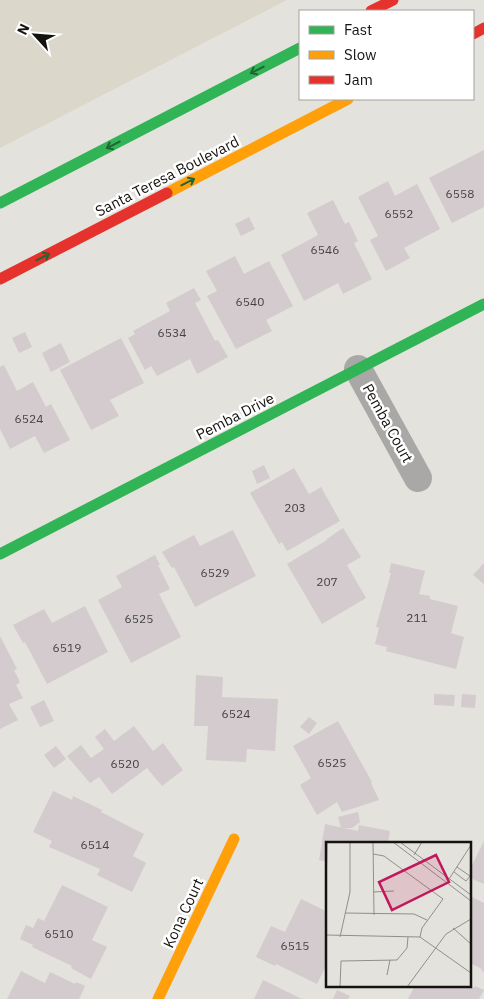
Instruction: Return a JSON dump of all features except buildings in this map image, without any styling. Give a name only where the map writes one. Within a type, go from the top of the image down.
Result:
[{"type":"main road","points":[[373,10],[392,0]]},
{"type":"main road","points":[[0,203],[299,49]]},
{"type":"main road","name":"Santa Teresa Boulevard","points":[[0,279],[346,100]]},
{"type":"main road","name":"Pemba Drive","points":[[0,554],[484,304]]},
{"type":"main road","name":"Kona Court","points":[[158,999],[234,839]]},
{"type":"street","name":"Pemba Court","points":[[358,369],[418,478]]},
{"type":"shaded area","points":[[0,0],[287,0],[0,148]]},
{"type":"traffic: fast","points":[[0,203],[299,49]]},
{"type":"traffic: fast","points":[[0,554],[484,304]]},
{"type":"traffic: slow","points":[[167,193],[346,100]]},
{"type":"traffic: slow","points":[[158,999],[234,839]]},
{"type":"traffic: jam","points":[[373,10],[393,0]]},
{"type":"traffic: jam","points":[[474,33],[484,28]]},
{"type":"traffic: jam","points":[[0,279],[167,193]]}]
